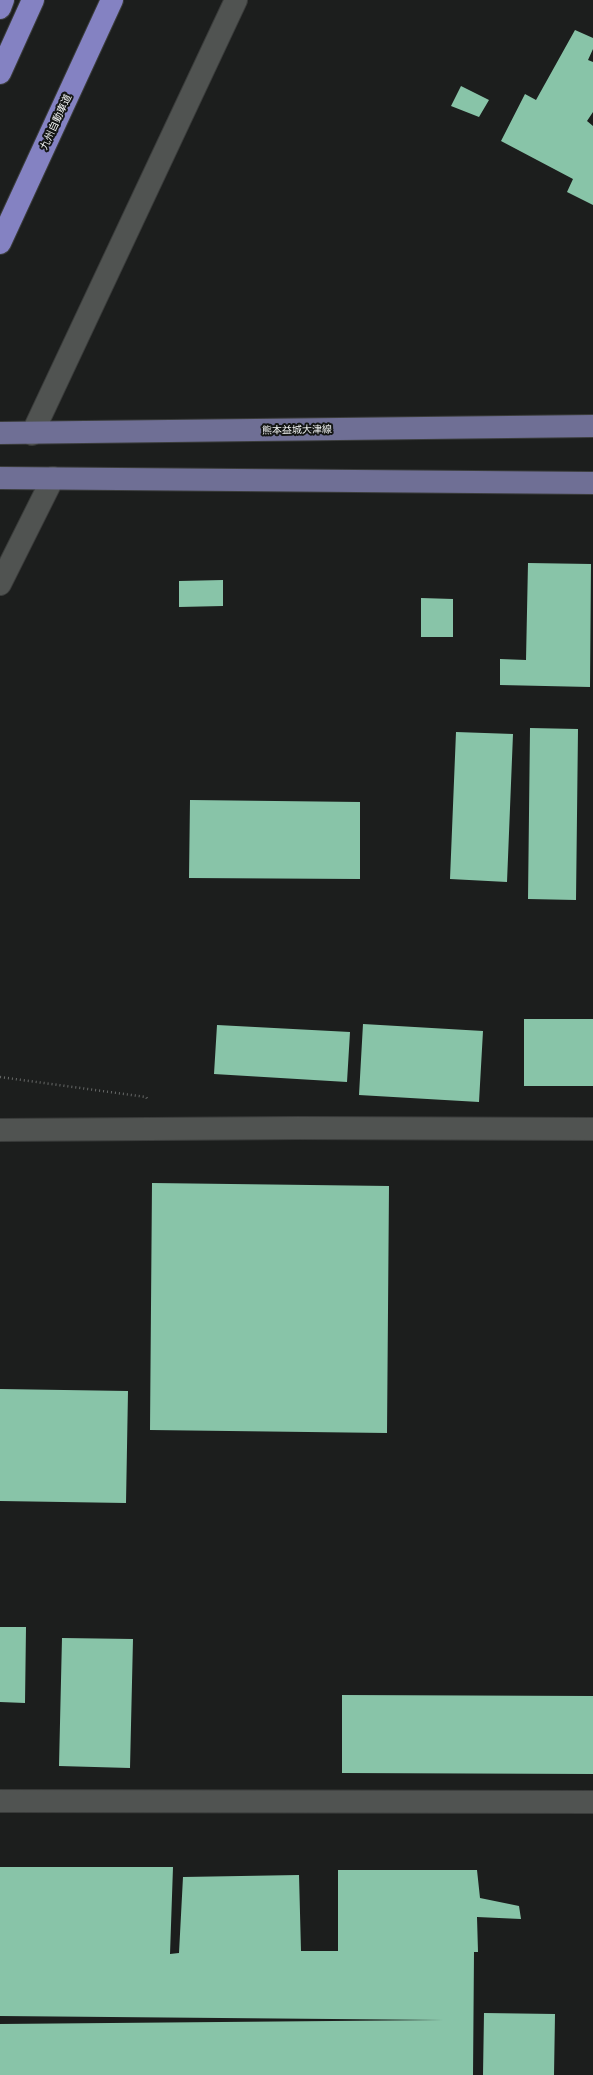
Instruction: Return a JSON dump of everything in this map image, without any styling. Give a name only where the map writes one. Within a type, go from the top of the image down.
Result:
[{"type":"highway","points":[[0,8],[3,0]]},
{"type":"highway","points":[[0,73],[33,0]]},
{"type":"highway","name":"九州自動車道","points":[[0,243],[112,0]]},
{"type":"main road","name":"熊本益城大津線","points":[[0,433],[32,434],[593,426]]},
{"type":"main road","points":[[0,478],[593,482]]},
{"type":"street","points":[[32,434],[236,0]]},
{"type":"street","points":[[0,584],[53,478]]},
{"type":"street","points":[[0,1130],[298,1128],[593,1129]]},
{"type":"street","points":[[0,1802],[593,1802]]},
{"type":"path","points":[[0,1077],[146,1096],[161,1130]]},
{"type":"building","points":[[575,30],[593,38],[593,49],[588,60],[593,62],[593,112],[587,121],[593,126],[593,205],[567,192],[573,179],[501,141],[525,94],[536,100]]},
{"type":"building","points":[[461,86],[489,100],[479,117],[451,106]]},
{"type":"building","points":[[528,563],[591,564],[590,687],[500,685],[500,659],[526,660]]},
{"type":"building","points":[[223,580],[223,606],[179,607],[179,581]]},
{"type":"building","points":[[421,598],[453,599],[453,637],[421,637]]},
{"type":"building","points":[[530,728],[578,729],[576,900],[528,899]]},
{"type":"building","points":[[456,732],[513,734],[507,882],[450,879]]},
{"type":"building","points":[[190,800],[360,802],[360,879],[189,878]]},
{"type":"building","points":[[524,1019],[593,1019],[593,1086],[524,1086]]},
{"type":"building","points":[[363,1024],[483,1031],[479,1102],[359,1095]]},
{"type":"building","points":[[217,1025],[350,1032],[347,1082],[214,1074]]},
{"type":"building","points":[[152,1183],[389,1186],[387,1433],[150,1430]]},
{"type":"building","points":[[0,1389],[128,1391],[126,1503],[0,1501]]},
{"type":"building","points":[[0,1627],[26,1627],[25,1703],[0,1702]]},
{"type":"building","points":[[62,1638],[133,1639],[130,1768],[59,1766]]},
{"type":"building","points":[[342,1695],[593,1696],[593,1774],[342,1773]]},
{"type":"building","points":[[0,1867],[173,1867],[170,1954],[179,1953],[183,1877],[299,1875],[301,1951],[338,1951],[338,1870],[477,1870],[480,1898],[519,1906],[521,1919],[477,1917],[478,1952],[474,1952],[473,2075],[0,2075],[0,2024],[443,2020],[0,2016]]},
{"type":"building","points":[[484,2013],[555,2014],[554,2075],[483,2075]]}]
